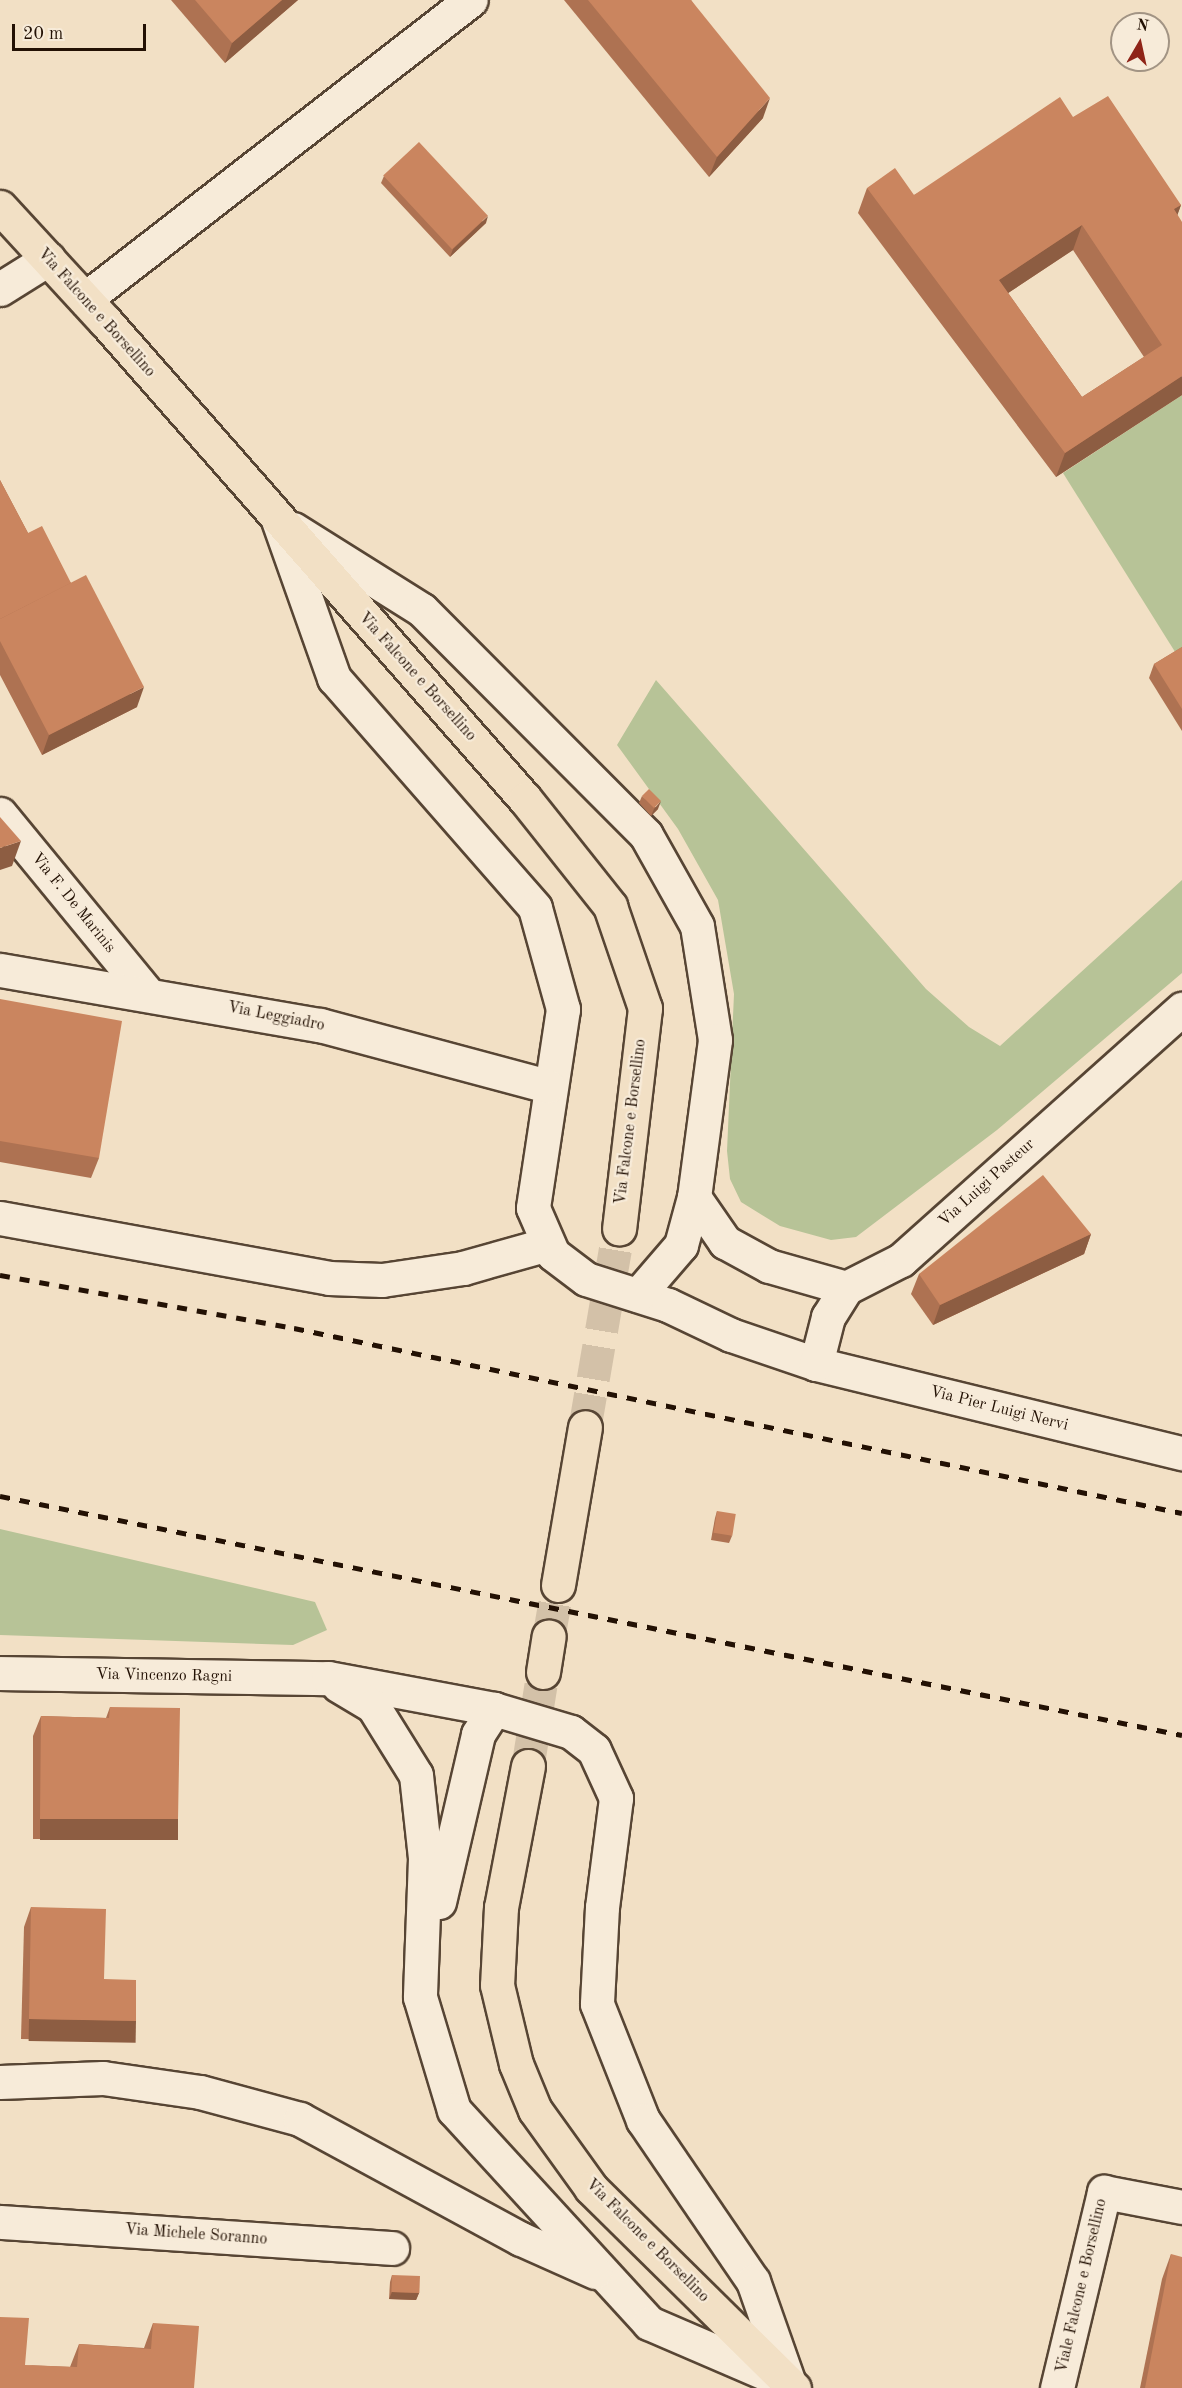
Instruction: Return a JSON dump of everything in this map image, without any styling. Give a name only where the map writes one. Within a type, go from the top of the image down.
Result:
[{"type":"main road","name":"Via Falcone e Borsellino","points":[[0,207],[85,299],[525,799],[610,906],[645,1008],[618,1228]]},
{"type":"main road","points":[[558,1585],[585,1427]]},
{"type":"main road","points":[[543,1672],[549,1636]]},
{"type":"main road","name":"Via Falcone e Borsellino","points":[[528,1766],[501,1907],[497,1985],[516,2064],[534,2110],[591,2188],[792,2386]]},
{"type":"street","points":[[85,299],[471,0]]},
{"type":"street","points":[[0,289],[48,259]]},
{"type":"street","points":[[0,1218],[329,1278],[382,1280],[463,1268],[548,1244],[533,1208],[548,1086],[563,1009],[535,908],[334,678],[278,520]]},
{"type":"street","points":[[278,520],[422,610],[646,835],[697,926],[715,1040],[694,1197],[681,1245],[638,1295]]},
{"type":"street","name":"Via F. De Marinis","points":[[0,814],[146,992]]},
{"type":"street","name":"Via Leggiadro","points":[[0,970],[146,992],[320,1025],[548,1086]]},
{"type":"street","name":"Via Luigi Pasteur","points":[[846,1288],[901,1260],[1182,1009]]},
{"type":"street","points":[[694,1197],[725,1242],[769,1266],[846,1288],[828,1317],[816,1364]]},
{"type":"street","name":"Via Pier Luigi Nervi","points":[[548,1244],[553,1254],[586,1279],[638,1295],[731,1335],[816,1364],[1182,1453]]},
{"type":"street","name":"Via Vincenzo Ragni","points":[[0,1673],[328,1678],[494,1709],[570,1732],[594,1750],[616,1798],[602,1906],[597,2004],[642,2120],[753,2281],[792,2386]]},
{"type":"street","points":[[328,1678],[373,1706],[416,1775],[425,1857],[420,1996],[454,2110],[649,2323],[792,2386]]},
{"type":"street","points":[[420,1996],[458,1809],[478,1734],[494,1709]]},
{"type":"street","points":[[0,2082],[103,2078],[200,2092],[300,2119],[521,2239],[607,2277]]},
{"type":"street","name":"Viale Falcone e Borsellino","points":[[1057,2388],[1104,2192],[1182,2207]]},
{"type":"street","name":"Via Michele Soranno","points":[[0,2222],[392,2248]]},
{"type":"green space","points":[[1182,395],[1182,663],[1063,473]]},
{"type":"green space","points":[[656,680],[926,989],[969,1027],[1000,1046],[1182,880],[1182,973],[997,1130],[856,1237],[831,1240],[780,1226],[741,1202],[730,1179],[727,1151],[734,994],[718,900],[678,829],[617,745]]},
{"type":"green space","points":[[0,1529],[315,1602],[327,1630],[293,1645],[0,1635]]},
{"type":"building","points":[[195,0],[282,0],[232,43]]},
{"type":"building","points":[[588,0],[691,0],[770,98],[717,157]]},
{"type":"building","points":[[1108,96],[1181,205],[1174,209],[1182,222],[1182,376],[1065,453],[867,188],[895,168],[914,195],[1060,97],[1073,117]],"holes":[[[1082,225],[1162,345],[1082,397],[999,280]]]},
{"type":"building","points":[[419,142],[488,216],[452,249],[383,175]]},
{"type":"building","points":[[0,480],[28,533],[42,526],[71,583],[0,619]]},
{"type":"building","points":[[86,575],[144,687],[49,735],[0,641],[0,619]]},
{"type":"building","points":[[1182,647],[1182,709],[1154,664]]},
{"type":"building","points":[[649,789],[661,801],[654,808],[642,796]]},
{"type":"building","points":[[0,817],[21,841],[0,848]]},
{"type":"building","points":[[0,999],[122,1021],[99,1158],[0,1141]]},
{"type":"building","points":[[1043,1175],[1091,1234],[940,1305],[919,1274]]},
{"type":"building","points":[[717,1511],[736,1514],[732,1536],[714,1533]]},
{"type":"building","points":[[110,1707],[180,1708],[178,1819],[40,1819],[41,1716],[109,1718]]},
{"type":"building","points":[[31,1907],[106,1909],[104,1979],[136,1980],[136,2021],[29,2019]]},
{"type":"building","points":[[1171,2254],[1182,2257],[1182,2388],[1145,2388]]},
{"type":"building","points":[[392,2275],[420,2276],[419,2293],[391,2292]]},
{"type":"building","points":[[0,2317],[29,2318],[25,2365],[77,2367],[79,2344],[151,2349],[153,2323],[199,2326],[194,2388],[0,2388]]},
{"type":"tunnel","points":[[585,1427],[619,1228]]},
{"type":"tunnel","points":[[549,1636],[558,1585]]},
{"type":"tunnel","points":[[528,1766],[543,1672]]},
{"type":"railway","points":[[0,1275],[294,1328],[1182,1513]]},
{"type":"railway","points":[[0,1496],[1182,1735]]}]
